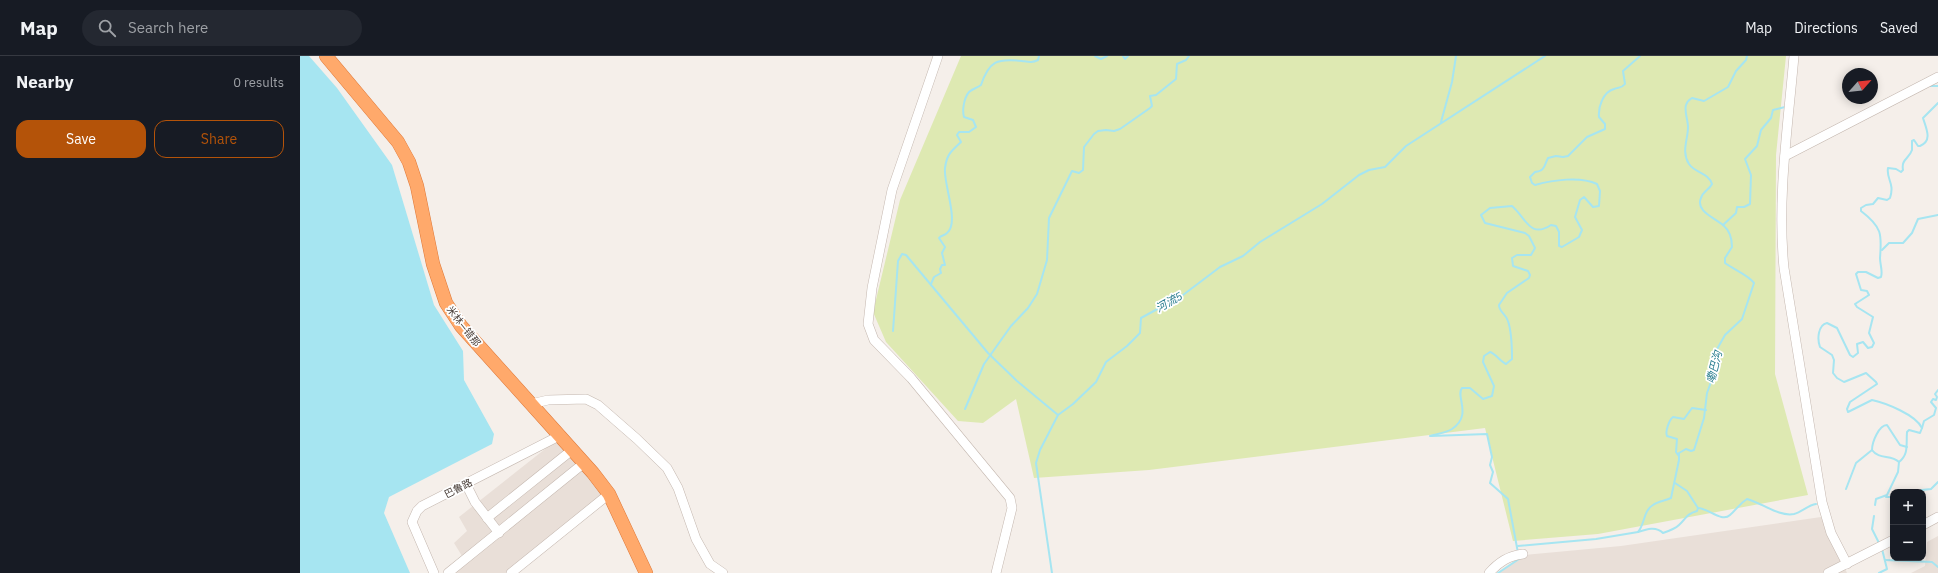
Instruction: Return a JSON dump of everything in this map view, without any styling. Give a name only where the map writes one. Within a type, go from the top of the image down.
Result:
[{"type":"highway","name":"米林—错那","points":[[326,56],[398,142],[409,162],[417,186],[433,264],[446,303],[461,326],[584,463],[609,494],[646,573]]},
{"type":"street","points":[[938,56],[892,190],[872,288],[868,324],[874,340],[911,378],[1010,498],[1012,508],[996,573]]},
{"type":"street","points":[[1794,56],[1785,156],[1782,251],[1791,318],[1822,502],[1831,533],[1847,564]]},
{"type":"street","points":[[1785,156],[1938,77]]},
{"type":"street","points":[[531,404],[548,400],[586,399],[598,405],[638,439],[667,468],[678,488],[696,539],[706,558],[710,564],[723,573]]},
{"type":"street","name":"巴鲁路","points":[[434,573],[412,522],[413,516],[422,506],[559,436]]},
{"type":"street","points":[[487,518],[572,450]]},
{"type":"street","points":[[448,573],[584,463]]},
{"type":"street","points":[[466,484],[475,502],[499,533]]},
{"type":"street","points":[[511,573],[609,494]]},
{"type":"street","points":[[1926,523],[1938,517]]},
{"type":"street","points":[[1828,573],[1885,544]]},
{"type":"street","points":[[1489,573],[1498,563],[1519,554]]},
{"type":"shaded area","points":[[559,438],[605,495],[508,573],[448,573],[445,569],[462,556],[454,543],[467,531],[459,517]]},
{"type":"shaded area","points":[[1821,517],[1847,573],[1499,573],[1523,555],[1621,546]]},
{"type":"shaded area","points":[[1938,536],[1938,573],[1911,573],[1925,566],[1927,542]]},
{"type":"green space","points":[[961,56],[1786,56],[1776,155],[1775,374],[1808,495],[1598,534],[1513,541],[1485,428],[1149,470],[1034,478],[1016,399],[983,423],[958,421],[886,342],[873,312],[900,200]]},
{"type":"water","points":[[300,56],[309,56],[337,88],[392,165],[434,305],[463,351],[464,380],[494,434],[492,444],[389,497],[384,513],[410,573],[300,573]]},
{"type":"waterway","points":[[931,284],[934,277],[941,273],[940,269],[942,265],[945,265],[942,253],[945,247],[939,238],[945,235],[951,228],[952,221],[952,212],[945,175],[947,159],[950,153],[961,142],[957,135],[959,132],[969,132],[976,127],[973,120],[964,117],[963,108],[966,97],[970,91],[981,85],[987,71],[995,63],[1006,60],[1032,62],[1038,60],[1039,56]]},
{"type":"waterway","points":[[1095,56],[1101,59],[1107,56]]},
{"type":"waterway","points":[[1123,56],[1125,59],[1128,56]]},
{"type":"waterway","points":[[965,409],[984,364],[1011,326],[1028,308],[1037,294],[1047,260],[1049,218],[1072,171],[1079,173],[1083,170],[1084,147],[1098,131],[1114,131],[1120,129],[1150,108],[1152,106],[1150,96],[1156,95],[1176,79],[1177,64],[1186,60],[1189,56]]},
{"type":"waterway","points":[[1441,122],[1452,82],[1456,56]]},
{"type":"waterway","name":"河流5","points":[[1052,573],[1036,463],[1040,450],[1058,415],[1073,404],[1096,382],[1106,362],[1127,346],[1140,333],[1141,318],[1183,295],[1220,267],[1243,256],[1260,242],[1322,204],[1359,175],[1369,170],[1385,167],[1406,146],[1545,56]]},
{"type":"waterway","points":[[1430,436],[1452,429],[1458,424],[1463,412],[1460,396],[1460,391],[1462,388],[1470,388],[1483,399],[1492,396],[1494,386],[1483,362],[1484,356],[1490,352],[1506,364],[1512,359],[1512,340],[1509,326],[1507,319],[1499,305],[1507,293],[1529,278],[1530,275],[1528,271],[1513,266],[1512,258],[1517,255],[1531,255],[1535,248],[1529,236],[1525,233],[1485,223],[1481,215],[1490,208],[1512,206],[1533,228],[1538,230],[1544,229],[1551,225],[1556,226],[1559,232],[1559,246],[1562,247],[1579,237],[1582,230],[1575,217],[1580,200],[1584,197],[1593,207],[1599,206],[1600,191],[1597,184],[1575,179],[1558,180],[1535,185],[1532,183],[1530,177],[1535,172],[1541,171],[1548,158],[1568,156],[1587,137],[1605,129],[1605,124],[1599,117],[1599,109],[1602,100],[1607,93],[1616,88],[1622,87],[1625,84],[1623,71],[1640,56]]},
{"type":"waterway","name":"嘞巴沟","points":[[1518,546],[1596,539],[1638,532],[1647,511],[1655,504],[1671,498],[1679,460],[1679,453],[1686,449],[1691,451],[1694,450],[1704,418],[1707,393],[1715,371],[1716,351],[1725,335],[1742,319],[1754,283],[1745,275],[1725,263],[1725,258],[1732,247],[1730,235],[1723,225],[1707,214],[1701,207],[1700,203],[1702,196],[1712,184],[1705,175],[1689,164],[1685,155],[1688,132],[1686,104],[1692,98],[1704,101],[1728,87],[1736,71],[1746,60],[1747,56]]},
{"type":"waterway","points":[[1930,86],[1938,86]]},
{"type":"waterway","points":[[1875,505],[1876,499],[1887,495],[1898,472],[1899,462],[1906,452],[1907,432],[1909,430],[1920,433],[1922,428],[1919,423],[1907,414],[1872,400],[1848,412],[1847,409],[1850,402],[1877,384],[1866,373],[1844,382],[1837,378],[1833,373],[1834,360],[1832,355],[1820,347],[1819,333],[1822,326],[1827,323],[1837,328],[1850,355],[1853,357],[1858,353],[1857,344],[1863,342],[1868,348],[1872,347],[1874,343],[1869,333],[1873,317],[1857,307],[1855,304],[1869,295],[1867,291],[1861,290],[1856,274],[1858,272],[1866,272],[1878,278],[1881,277],[1881,243],[1877,227],[1861,211],[1861,208],[1866,205],[1873,204],[1878,198],[1887,200],[1890,198],[1892,189],[1888,175],[1888,168],[1896,169],[1901,172],[1903,170],[1904,161],[1912,150],[1912,141],[1914,140],[1918,146],[1924,144],[1928,134],[1923,118],[1938,103]]},
{"type":"waterway","points":[[1723,225],[1736,213],[1737,207],[1744,207],[1750,204],[1751,175],[1745,159],[1757,146],[1761,130],[1771,118],[1773,110],[1785,107]]},
{"type":"waterway","points":[[1882,250],[1889,243],[1903,243],[1912,233],[1918,219],[1938,215]]},
{"type":"waterway","points":[[893,331],[898,261],[902,254],[906,255],[988,353],[1017,381],[1058,415]]},
{"type":"waterway","points":[[1922,428],[1924,421],[1934,415],[1936,408],[1931,402],[1933,399],[1936,400],[1937,397],[1935,394],[1938,390]]},
{"type":"waterway","points":[[1678,455],[1676,452],[1677,439],[1667,436],[1667,429],[1670,421],[1673,417],[1684,419],[1692,408],[1706,410]]},
{"type":"waterway","points":[[1899,462],[1892,458],[1878,455],[1872,450],[1876,434],[1881,428],[1887,425],[1900,445],[1907,447]]},
{"type":"waterway","points":[[1431,436],[1487,434],[1492,457],[1490,465],[1493,472],[1490,483],[1508,499],[1518,553]]},
{"type":"waterway","points":[[1846,489],[1856,463],[1872,450]]},
{"type":"waterway","points":[[1926,490],[1931,489],[1938,482]]},
{"type":"waterway","points":[[1675,483],[1687,491],[1698,508]]},
{"type":"waterway","points":[[1698,508],[1719,516],[1727,517],[1747,499],[1776,512],[1788,514],[1797,513],[1816,504]]},
{"type":"waterway","points":[[1638,532],[1651,529],[1657,529],[1663,533],[1670,531],[1681,523],[1688,515],[1697,511],[1698,508]]},
{"type":"waterway","points":[[1874,516],[1872,529],[1879,543]]},
{"type":"waterway","points":[[1879,573],[1887,569],[1882,549]]},
{"type":"waterway","name":"嘞巴沟","points":[[1498,573],[1519,559],[1518,557]]},
{"type":"waterway","points":[[1885,560],[1932,562],[1938,567]]}]
